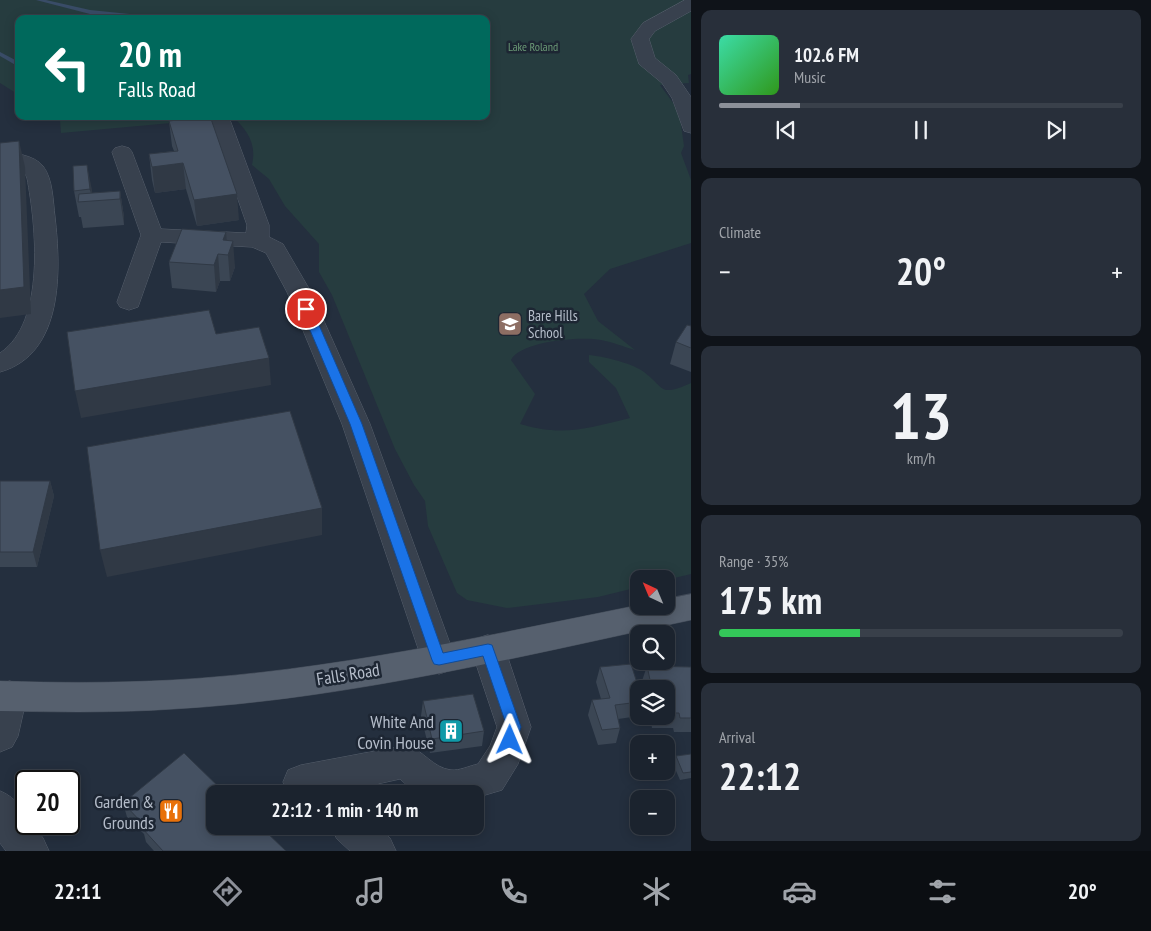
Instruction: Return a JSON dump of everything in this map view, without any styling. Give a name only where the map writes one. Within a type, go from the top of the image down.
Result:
[{"type":"main road","name":"Falls Road","points":[[5,696],[149,696],[232,690],[439,660],[691,608]]},
{"type":"street","points":[[691,4],[650,27],[640,39],[646,60],[669,79],[682,98],[691,127]]},
{"type":"street","points":[[220,120],[258,225],[257,240]]},
{"type":"street","points":[[122,152],[152,235],[128,302]]},
{"type":"street","points":[[0,159],[7,158],[28,164],[35,170],[40,191],[46,273],[33,333],[10,360],[0,364]]},
{"type":"street","points":[[152,235],[257,240],[275,249],[299,292],[356,424],[439,660]]},
{"type":"street","points":[[457,785],[489,778],[505,753],[514,727],[488,650]]},
{"type":"street","points":[[0,736],[5,696]]},
{"type":"street","points":[[304,785],[301,782],[406,761],[427,781],[447,785]]},
{"type":"street","points":[[0,808],[10,826],[30,851]]},
{"type":"street","points":[[360,835],[377,851]]},
{"type":"green space","name":"Bare Hills School","points":[[0,0],[691,0],[691,74],[688,75],[689,83],[660,85],[679,111],[684,146],[681,153],[691,180],[691,243],[610,269],[584,294],[598,321],[635,350],[610,342],[592,339],[552,341],[526,348],[511,360],[535,394],[520,424],[549,430],[575,430],[630,418],[616,388],[589,362],[589,355],[616,360],[636,367],[667,390],[691,383],[691,574],[675,578],[675,570],[630,570],[630,589],[598,597],[507,608],[467,600],[457,593],[428,526],[425,501],[414,485],[395,449],[332,295],[319,272],[319,244],[285,206],[269,179],[252,165],[252,144],[242,126],[236,120],[490,120],[490,15],[15,15],[15,92],[0,83]]},
{"type":"green space","points":[[60,120],[204,120],[61,133]]},
{"type":"building","points":[[211,120],[237,194],[194,200],[183,163],[152,167],[149,154],[178,151],[169,121]]},
{"type":"building","points":[[19,141],[24,287],[0,290],[0,143]]},
{"type":"building","points":[[87,165],[90,189],[74,191],[73,166]]},
{"type":"building","points":[[120,191],[120,199],[78,202],[79,194]]},
{"type":"building","points":[[182,229],[226,232],[223,240],[233,241],[228,255],[218,254],[214,265],[169,262]]},
{"type":"building","points":[[209,310],[216,334],[259,327],[269,358],[75,391],[67,332]]},
{"type":"building","points":[[687,325],[691,326],[691,348],[676,342]]},
{"type":"building","points":[[290,411],[322,508],[100,550],[87,447]]},
{"type":"building","points":[[0,481],[50,481],[33,552],[0,552]]},
{"type":"building","points":[[630,664],[630,670],[633,670],[636,680],[630,680],[630,703],[615,705],[620,728],[602,730],[592,700],[610,698],[600,667]]},
{"type":"building","points":[[675,667],[691,667],[691,718],[680,718],[679,713],[675,713],[675,680],[650,680],[648,670],[675,670]]},
{"type":"building","points":[[473,694],[484,731],[432,739],[423,701]]},
{"type":"building","points":[[184,753],[217,785],[206,785],[206,835],[269,835],[286,851],[163,851],[142,828],[145,826],[123,803]]},
{"type":"building","points":[[691,754],[691,772],[683,773],[676,756]]},
{"type":"waterway","points":[[39,0],[90,12],[120,15]]},
{"type":"waterway","points":[[0,54],[15,63]]},
{"type":"place","name":"Bare Hills School","points":[[510,324]]},
{"type":"place","name":"White And Covin House","points":[[451,731]]},
{"type":"place","name":"Garden & Grounds","points":[[171,811]]},
{"type":"route","points":[[306,309],[356,424],[439,660],[488,650],[514,727],[510,740]]},
{"type":"park label","name":"Lake Roland","points":[[533,46]]}]
